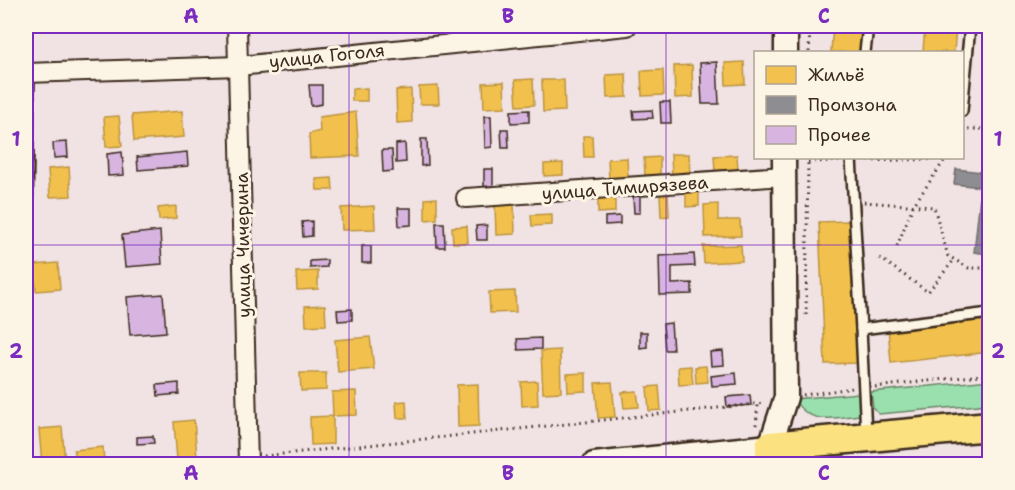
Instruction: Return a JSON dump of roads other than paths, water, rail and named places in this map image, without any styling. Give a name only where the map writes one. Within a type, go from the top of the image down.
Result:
[{"type":"main road","points":[[765,449],[990,426]]},
{"type":"street","name":"улица Чичерина","points":[[237,26],[248,461]]},
{"type":"street","name":"улица Гоголя","points":[[27,72],[239,66],[523,31],[627,26]]},
{"type":"street","points":[[786,26],[786,51]]},
{"type":"street","name":"улица Тимирязева","points":[[466,198],[784,167],[786,397],[765,449]]},
{"type":"street","points":[[594,465],[765,449]]},
{"type":"lane","points":[[865,51],[868,26]]},
{"type":"lane","points":[[964,99],[970,26]]},
{"type":"lane","points":[[26,294],[27,72]]},
{"type":"lane","points":[[850,159],[866,437]]},
{"type":"lane","points":[[861,329],[990,314]]}]
